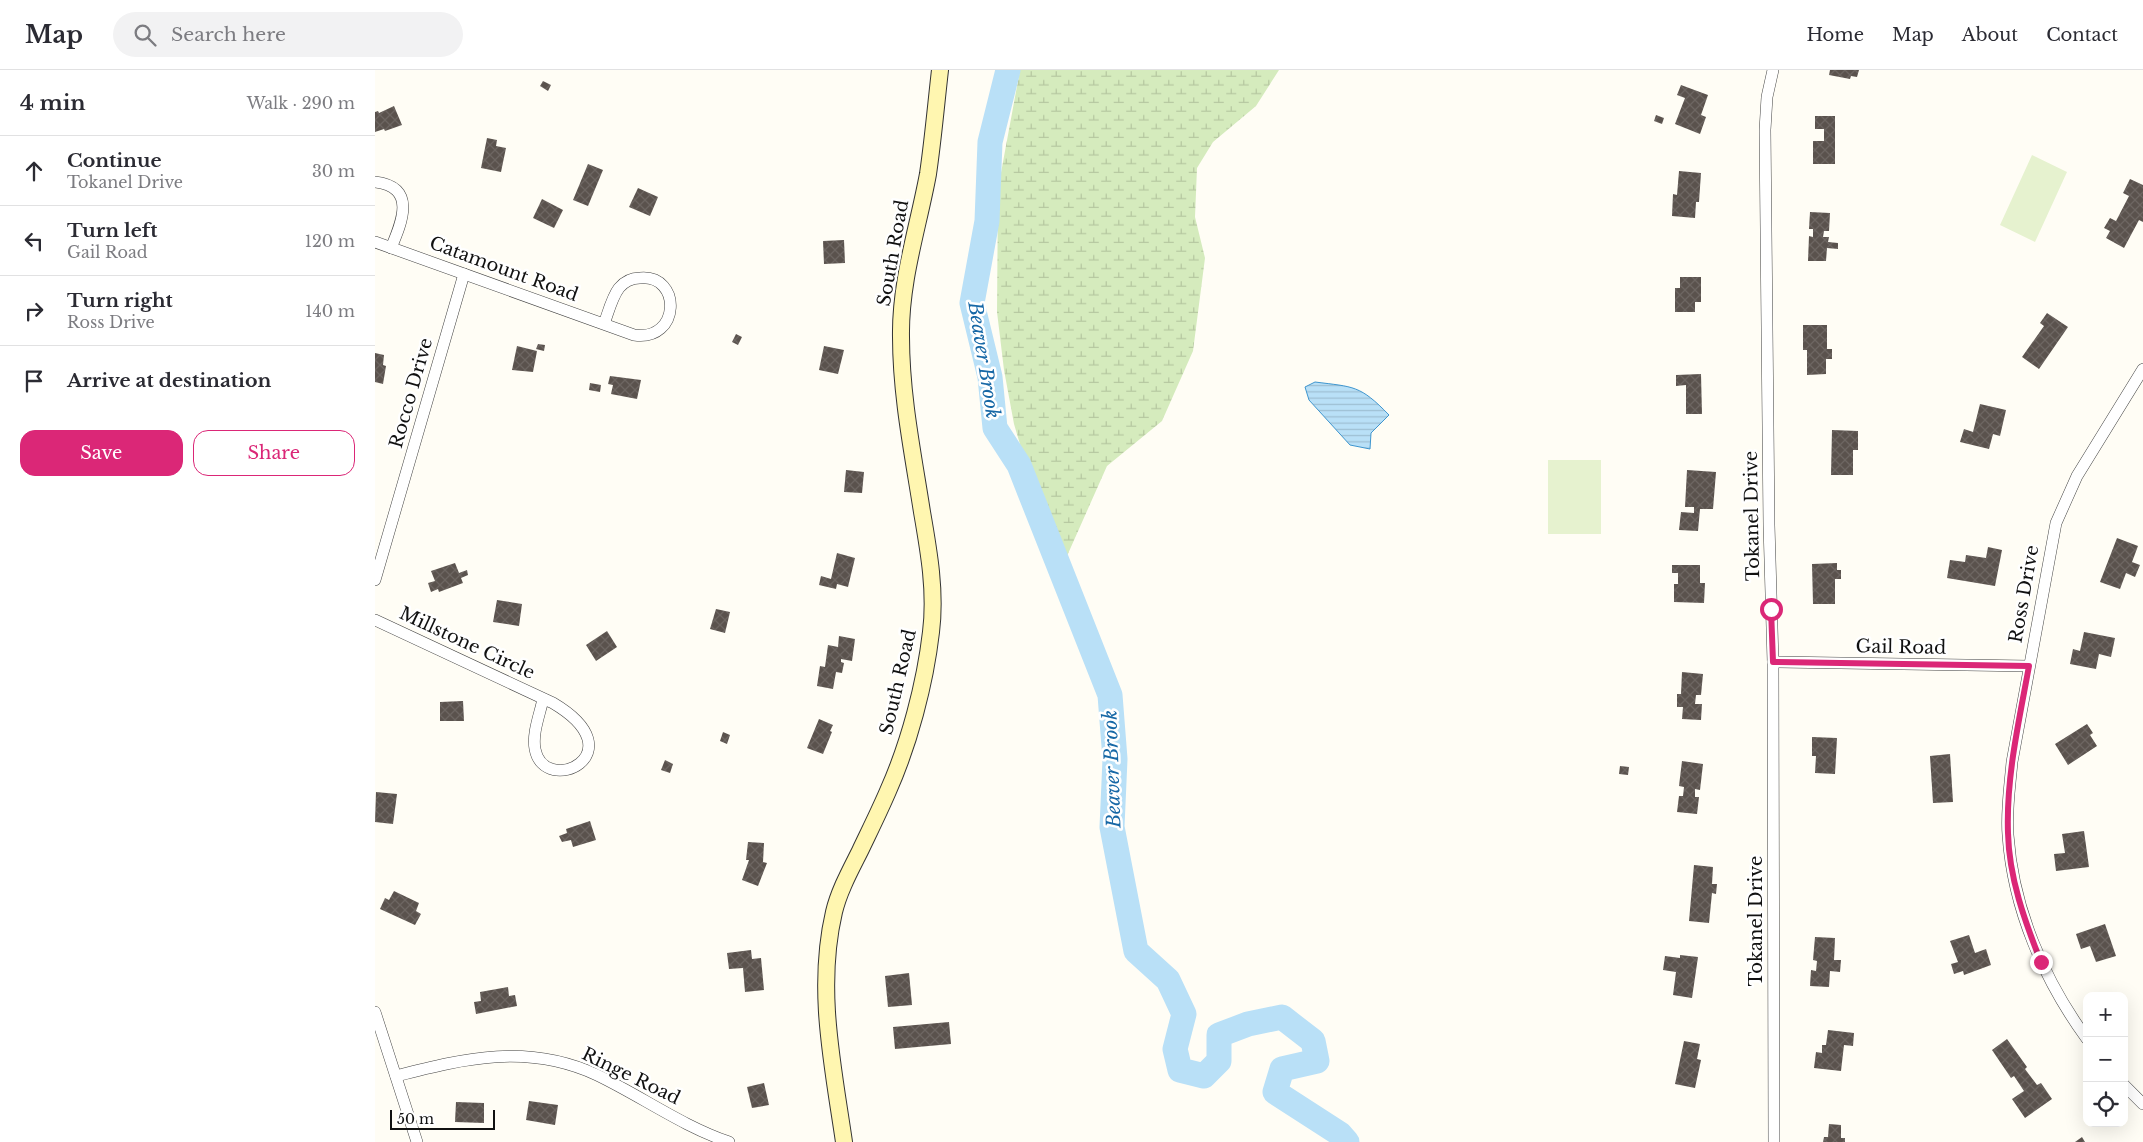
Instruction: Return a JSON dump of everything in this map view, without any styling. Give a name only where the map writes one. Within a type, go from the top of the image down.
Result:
[{"type":"street","name":"South Road","points":[[844,1142],[829,1039],[826,990],[828,941],[835,909],[846,878],[889,788],[900,758],[926,663],[931,631],[933,598],[931,565],[905,402],[901,336],[902,304],[907,271],[928,173],[940,70]]},
{"type":"street","name":"Tokanel Drive","points":[[1773,70],[1767,97],[1765,130],[1769,525],[1773,662],[1774,1142]]},
{"type":"street","points":[[375,182],[393,188],[403,204],[404,216],[391,248]]},
{"type":"street","name":"Catamount Road","points":[[375,242],[604,324],[640,336],[657,331],[666,323],[671,312],[668,293],[654,280],[641,278],[629,280],[616,294],[604,324]]},
{"type":"street","name":"Rocco Drive","points":[[375,580],[464,274]]},
{"type":"street","name":"Ross Drive","points":[[2086,1037],[2056,992],[2041,962],[2029,930],[2011,866],[2008,834],[2008,799],[2012,762],[2051,541],[2062,506],[2077,476],[2143,369]]},
{"type":"street","name":"Millstone Circle","points":[[375,620],[543,699],[569,713],[586,731],[589,742],[587,753],[581,762],[573,768],[562,771],[551,769],[542,763],[536,753],[535,740],[543,699]]},
{"type":"street","name":"Gail Road","points":[[1773,662],[2029,666]]},
{"type":"street","points":[[375,1012],[417,1142]]},
{"type":"street","name":"Ringe Road","points":[[396,1076],[443,1064],[492,1056],[520,1055],[549,1059],[597,1075],[701,1130],[729,1142]]},
{"type":"street","points":[[2128,1089],[2143,1104]]},
{"type":"green space","points":[[1020,70],[1279,70],[1256,106],[1213,142],[1197,168],[1195,217],[1205,258],[1193,351],[1162,421],[1107,466],[1067,556],[1032,485],[1014,424],[1004,370],[997,312],[998,189]]},
{"type":"green space","points":[[2032,155],[2067,172],[2035,242],[2000,225]]},
{"type":"green space","points":[[1548,460],[1601,460],[1601,534],[1548,534]]},
{"type":"water","points":[[1315,382],[1356,389],[1371,398],[1389,415],[1371,433],[1370,449],[1350,445],[1309,400],[1305,387]]},
{"type":"building","points":[[1830,70],[1859,70],[1857,77],[1851,76],[1850,79],[1829,75]]},
{"type":"building","points":[[543,81],[551,85],[548,91],[540,86]]},
{"type":"building","points":[[1681,85],[1708,95],[1701,115],[1706,117],[1700,134],[1675,124],[1685,98],[1677,95]]},
{"type":"building","points":[[394,106],[402,125],[385,131],[384,129],[375,132],[375,112],[378,111],[379,113]]},
{"type":"building","points":[[1656,115],[1664,118],[1662,124],[1654,121]]},
{"type":"building","points":[[1815,116],[1835,116],[1835,164],[1813,164],[1813,141],[1824,141],[1824,129],[1815,129]]},
{"type":"building","points":[[487,138],[497,140],[496,146],[506,148],[501,172],[481,168]]},
{"type":"building","points":[[588,164],[603,170],[588,206],[573,200]]},
{"type":"building","points":[[1679,171],[1701,173],[1699,202],[1696,202],[1695,218],[1672,216],[1673,194],[1677,195]]},
{"type":"building","points":[[2130,179],[2143,185],[2143,222],[2139,220],[2124,248],[2106,238],[2110,231],[2104,228],[2110,218],[2116,221],[2129,196],[2123,193]]},
{"type":"building","points":[[638,188],[658,197],[650,216],[629,207]]},
{"type":"building","points":[[542,199],[563,210],[554,228],[533,218]]},
{"type":"building","points":[[1810,212],[1830,213],[1829,231],[1824,231],[1823,237],[1829,237],[1828,242],[1838,243],[1838,249],[1827,248],[1826,261],[1808,261],[1809,236],[1813,237],[1813,229],[1809,229]]},
{"type":"building","points":[[844,240],[845,263],[824,264],[823,241]]},
{"type":"building","points":[[1680,277],[1701,277],[1701,302],[1695,302],[1695,312],[1675,312],[1675,288],[1680,288]]},
{"type":"building","points":[[2047,313],[2068,327],[2039,369],[2022,357],[2044,326],[2040,323]]},
{"type":"building","points":[[1803,325],[1827,325],[1827,349],[1832,349],[1832,359],[1826,359],[1826,374],[1807,375],[1807,350],[1803,350]]},
{"type":"building","points":[[736,334],[742,337],[738,345],[732,342]]},
{"type":"building","points":[[538,344],[545,345],[544,351],[536,349]]},
{"type":"building","points":[[517,346],[537,351],[533,372],[512,370]]},
{"type":"building","points":[[824,346],[844,350],[838,374],[819,370]]},
{"type":"building","points":[[375,353],[384,355],[383,365],[386,366],[383,384],[375,382]]},
{"type":"building","points":[[1701,374],[1702,414],[1686,414],[1686,385],[1676,386],[1676,375]]},
{"type":"building","points":[[610,376],[641,380],[637,399],[611,394],[613,385],[608,384]]},
{"type":"building","points":[[590,383],[601,385],[600,392],[589,390]]},
{"type":"building","points":[[1980,404],[2006,410],[2000,436],[1993,434],[1989,449],[1960,442],[1964,429],[1973,432]]},
{"type":"building","points":[[1832,430],[1858,431],[1858,450],[1853,450],[1853,475],[1831,475]]},
{"type":"building","points":[[846,470],[864,472],[862,493],[844,492]]},
{"type":"building","points":[[1687,470],[1716,472],[1713,509],[1700,509],[1698,531],[1679,530],[1681,512],[1694,513],[1694,507],[1685,507]]},
{"type":"building","points":[[2117,538],[2138,546],[2132,562],[2140,565],[2135,577],[2126,573],[2120,589],[2100,582]]},
{"type":"building","points":[[1988,547],[2002,550],[1995,586],[1947,578],[1950,560],[1965,562],[1966,555],[1986,558]]},
{"type":"building","points":[[837,553],[855,558],[848,587],[837,584],[836,589],[819,585],[821,576],[831,579]]},
{"type":"building","points":[[455,563],[459,573],[467,570],[468,575],[461,578],[463,583],[439,592],[438,589],[431,592],[428,583],[435,581],[431,571]]},
{"type":"building","points":[[1837,563],[1837,570],[1841,570],[1841,579],[1835,579],[1835,604],[1813,604],[1812,564]]},
{"type":"building","points":[[1672,565],[1700,565],[1700,583],[1705,583],[1704,603],[1674,602],[1674,584],[1678,584],[1678,573],[1672,573]]},
{"type":"building","points":[[497,600],[522,604],[519,626],[493,622]]},
{"type":"building","points":[[716,609],[730,612],[725,633],[710,629]]},
{"type":"building","points":[[607,631],[617,647],[596,661],[586,645]]},
{"type":"building","points":[[2084,632],[2115,638],[2111,657],[2099,654],[2096,669],[2070,664],[2073,649],[2080,651]]},
{"type":"building","points":[[839,636],[855,639],[852,661],[841,659],[841,662],[844,663],[842,673],[836,672],[833,689],[817,686],[820,666],[825,667],[828,645],[838,647]]},
{"type":"building","points":[[1682,672],[1703,674],[1701,695],[1696,695],[1695,704],[1702,704],[1701,720],[1682,719],[1683,707],[1677,707],[1677,694],[1681,694]]},
{"type":"building","points":[[463,701],[464,721],[440,721],[440,702]]},
{"type":"building","points":[[819,719],[833,725],[823,754],[807,748]]},
{"type":"building","points":[[2087,724],[2093,733],[2090,735],[2097,746],[2068,765],[2055,744]]},
{"type":"building","points":[[723,732],[730,735],[727,744],[720,741]]},
{"type":"building","points":[[1812,737],[1837,738],[1835,774],[1815,773],[1816,756],[1812,756]]},
{"type":"building","points":[[1950,754],[1953,802],[1933,803],[1930,756]]},
{"type":"building","points":[[665,760],[673,764],[670,773],[661,770]]},
{"type":"building","points":[[1682,761],[1703,764],[1700,790],[1695,789],[1695,797],[1699,797],[1697,814],[1677,812],[1679,796],[1683,796],[1684,787],[1679,786]]},
{"type":"building","points":[[1620,766],[1629,767],[1628,775],[1619,774]]},
{"type":"building","points":[[376,792],[397,794],[393,824],[375,822]]},
{"type":"building","points":[[590,821],[596,840],[573,847],[571,840],[562,842],[559,836],[567,833],[566,829]]},
{"type":"building","points":[[2084,831],[2089,867],[2056,871],[2054,854],[2065,853],[2062,834]]},
{"type":"building","points":[[748,842],[764,843],[763,862],[767,863],[758,886],[742,880],[749,860],[746,860]]},
{"type":"building","points":[[1694,865],[1713,867],[1712,884],[1717,884],[1716,894],[1712,893],[1709,923],[1689,921]]},
{"type":"building","points":[[394,891],[419,903],[416,911],[421,914],[415,925],[380,909],[385,898],[389,900]]},
{"type":"building","points":[[2105,924],[2116,956],[2096,962],[2090,946],[2081,949],[2076,934]]},
{"type":"building","points":[[1969,935],[1975,953],[1986,949],[1991,965],[1964,975],[1963,971],[1954,974],[1951,964],[1958,962],[1950,941]]},
{"type":"building","points":[[1815,937],[1835,938],[1834,960],[1841,960],[1840,972],[1830,971],[1829,987],[1810,986],[1811,970],[1816,971],[1817,961],[1813,960]]},
{"type":"building","points":[[751,950],[752,959],[761,958],[764,990],[745,992],[743,968],[729,969],[727,953]]},
{"type":"building","points":[[1680,955],[1698,957],[1692,998],[1673,995],[1676,972],[1663,970],[1665,956],[1680,958]]},
{"type":"building","points":[[909,973],[912,1005],[888,1007],[885,976]]},
{"type":"building","points":[[508,987],[509,996],[515,995],[517,1006],[476,1014],[474,1002],[481,1001],[480,992]]},
{"type":"building","points":[[949,1022],[951,1044],[895,1049],[893,1027]]},
{"type":"building","points":[[1828,1030],[1854,1033],[1853,1046],[1844,1045],[1841,1071],[1814,1068],[1816,1052],[1822,1053],[1822,1045],[1826,1045]]},
{"type":"building","points":[[2007,1039],[2037,1085],[2041,1083],[2052,1099],[2025,1118],[2012,1099],[2024,1091],[2014,1076],[2011,1078],[1992,1050]]},
{"type":"building","points":[[1684,1041],[1700,1044],[1697,1059],[1701,1060],[1695,1088],[1675,1084]]},
{"type":"building","points":[[764,1083],[769,1105],[752,1108],[747,1087]]},
{"type":"building","points":[[529,1101],[558,1105],[555,1125],[526,1120]]},
{"type":"building","points":[[456,1102],[484,1103],[484,1123],[455,1122]]},
{"type":"building","points":[[1829,1124],[1841,1125],[1841,1138],[1845,1138],[1845,1142],[1823,1142],[1824,1137],[1828,1137]]},
{"type":"building","points":[[2082,1137],[2085,1142],[2075,1142]]},
{"type":"waterway","name":"Beaver Brook","points":[[1008,70],[990,142],[987,221],[972,303],[990,377],[995,428],[1019,465],[1110,695],[1115,759],[1112,827],[1136,951],[1168,980],[1184,1014],[1175,1049],[1180,1070],[1204,1076],[1219,1061],[1219,1035],[1248,1024],[1282,1017],[1313,1041],[1317,1061],[1282,1069],[1275,1092],[1340,1134],[1347,1142]]},
{"type":"route","points":[[1771,609],[1773,662],[2029,666],[2012,762],[2008,799],[2008,834],[2011,866],[2019,899],[2041,962]]}]
